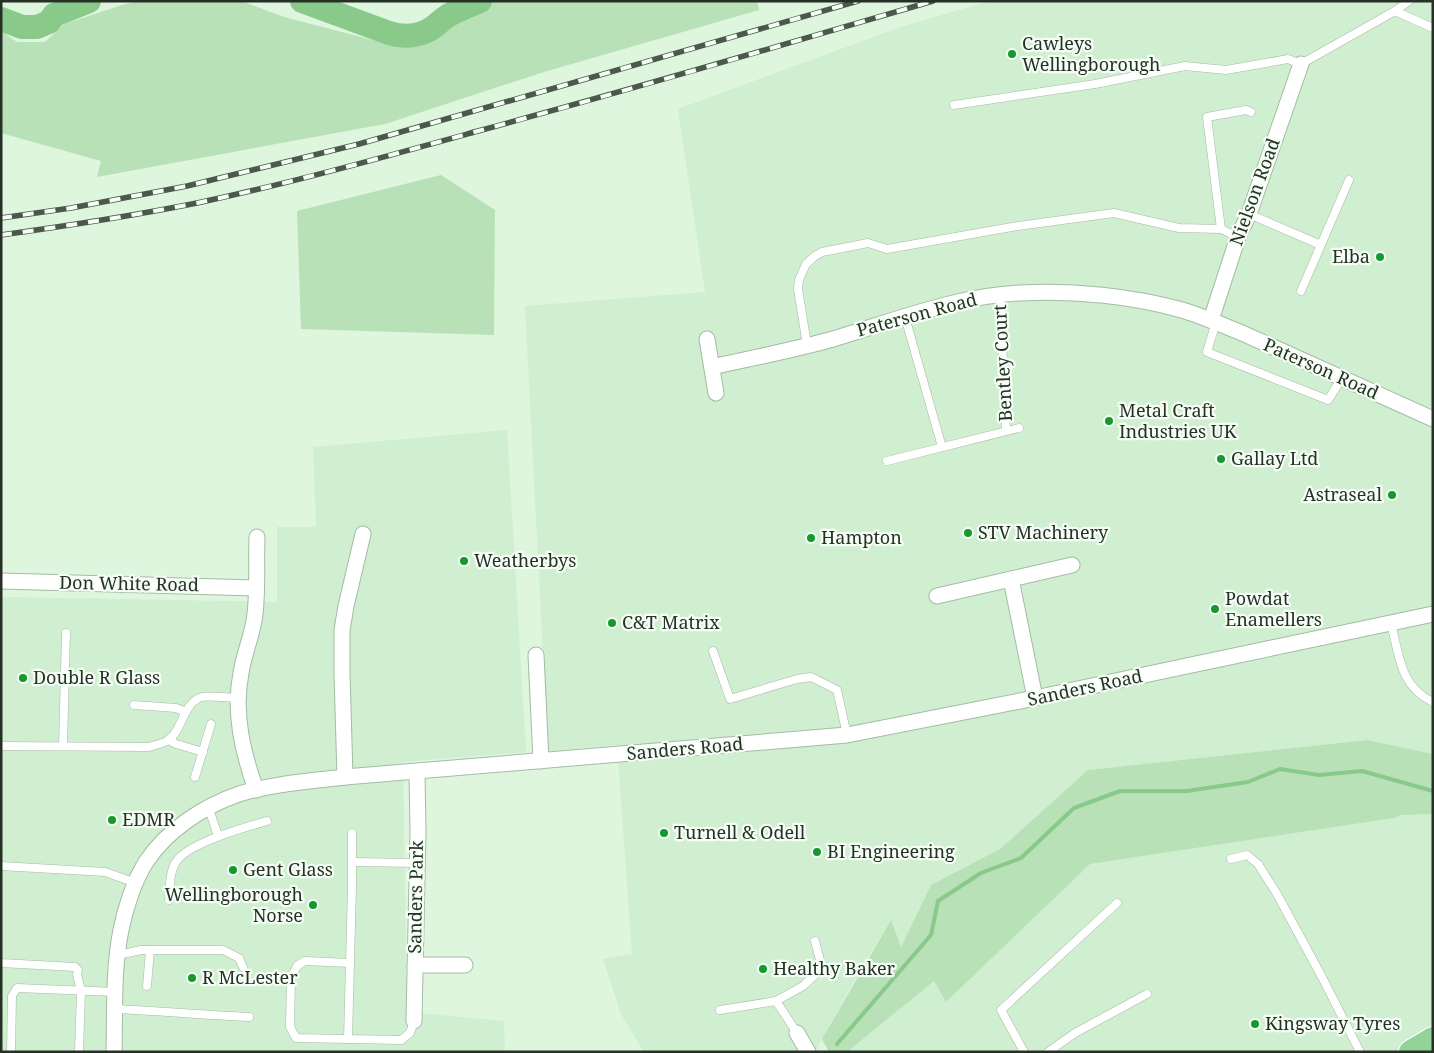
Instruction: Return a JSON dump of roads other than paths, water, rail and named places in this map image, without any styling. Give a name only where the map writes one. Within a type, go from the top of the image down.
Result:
[{"type":"main road","points":[[1411,1052],[1433,1039]]},
{"type":"street","name":"Nielson Road","points":[[1214,321],[1238,237],[1249,214],[1301,64]]},
{"type":"street","name":"Paterson Road","points":[[712,367],[831,339],[944,305],[1000,295],[1055,293],[1152,303],[1214,321],[1433,419]]},
{"type":"street","points":[[707,339],[716,393]]},
{"type":"street","points":[[345,778],[342,630],[363,534]]},
{"type":"street","points":[[256,790],[248,767],[243,743],[237,698],[242,667],[255,614],[257,537]]},
{"type":"street","points":[[937,596],[1072,565]]},
{"type":"street","points":[[1011,579],[1035,698]]},
{"type":"street","name":"Don White Road","points":[[1,581],[256,588]]},
{"type":"street","name":"Sanders Road","points":[[114,1052],[118,956],[121,930],[136,883],[146,863],[160,845],[176,830],[208,806],[241,793],[345,778],[847,735],[1035,698],[1433,614]]},
{"type":"street","points":[[536,655],[541,761]]},
{"type":"street","name":"Sanders Park","points":[[414,1021],[417,772]]},
{"type":"street","points":[[415,964],[465,965]]},
{"type":"street","points":[[797,1033],[808,1052]]},
{"type":"lane","points":[[954,104],[1095,84],[1185,66],[1226,70],[1288,59],[1301,64],[1395,11],[1409,1]]},
{"type":"lane","points":[[1395,11],[1433,28]]},
{"type":"lane","points":[[1221,229],[1207,117],[1246,110],[1251,112]]},
{"type":"lane","points":[[1301,291],[1350,180]]},
{"type":"lane","points":[[807,345],[798,289],[799,280],[806,264],[822,252],[868,243],[886,249],[1018,226],[1114,213],[1179,228],[1221,229],[1238,237]]},
{"type":"lane","points":[[1249,214],[1320,245]]},
{"type":"lane","name":"Bentley Court","points":[[1000,295],[1006,431]]},
{"type":"lane","points":[[905,317],[942,447]]},
{"type":"lane","points":[[1214,321],[1207,352],[1328,400],[1342,378]]},
{"type":"lane","name":"Bentley Court","points":[[887,461],[1019,428]]},
{"type":"lane","points":[[1391,623],[1403,672],[1411,687],[1433,702]]},
{"type":"lane","points":[[63,746],[66,633]]},
{"type":"lane","points":[[713,651],[730,699],[797,678],[811,677],[837,690],[847,735]]},
{"type":"lane","points":[[1,746],[149,747],[169,740],[186,712],[201,697],[237,698]]},
{"type":"lane","points":[[134,705],[176,708],[186,712]]},
{"type":"lane","points":[[196,777],[211,724]]},
{"type":"lane","points":[[169,740],[203,752]]},
{"type":"lane","points":[[208,806],[218,836]]},
{"type":"lane","points":[[169,900],[171,874],[176,862],[183,854],[218,836],[267,821]]},
{"type":"lane","points":[[348,1039],[353,862],[352,833]]},
{"type":"lane","points":[[1231,859],[1247,855],[1258,864],[1277,894],[1360,1052]]},
{"type":"lane","points":[[353,862],[417,863]]},
{"type":"lane","points":[[1,866],[105,872],[136,883]]},
{"type":"lane","points":[[1024,1052],[1001,1010],[1117,903]]},
{"type":"lane","points":[[720,1010],[776,1001],[803,986],[822,968],[815,941]]},
{"type":"lane","points":[[118,956],[142,950],[223,950],[239,958],[243,968]]},
{"type":"lane","points":[[147,986],[150,950]]},
{"type":"lane","points":[[350,963],[305,961],[297,966],[291,978],[290,1027],[296,1038],[401,1040],[410,1033],[414,1021]]},
{"type":"lane","points":[[1,963],[75,967],[78,970],[77,975],[81,990],[79,1052]]},
{"type":"lane","points":[[11,1052],[12,996],[17,988],[116,992]]},
{"type":"lane","points":[[1048,1052],[1076,1033],[1147,994]]},
{"type":"lane","points":[[776,1001],[797,1033]]},
{"type":"lane","points":[[115,1009],[249,1017]]},
{"type":"waterway","points":[[1,19],[22,27],[37,27],[49,22],[54,15],[89,1]]},
{"type":"waterway","points":[[302,1],[389,33],[407,36],[425,32],[449,15],[480,1]]},
{"type":"waterway","points":[[837,1044],[931,935],[938,901],[981,873],[1021,858],[1074,808],[1120,791],[1187,791],[1248,782],[1280,769],[1319,775],[1362,771],[1433,791]]},
{"type":"railway","points":[[1,218],[71,208],[187,186],[359,144],[858,1]]},
{"type":"railway","points":[[1,235],[173,208],[302,178],[592,100],[933,1]]},
{"type":"place","name":"Cawleys Wellingborough","points":[[1012,54]]},
{"type":"place","name":"Elba","points":[[1380,257]]},
{"type":"place","name":"Metal Craft Industries UK","points":[[1109,421]]},
{"type":"place","name":"Gallay Ltd","points":[[1221,459]]},
{"type":"place","name":"Astraseal","points":[[1392,495]]},
{"type":"place","name":"STV Machinery","points":[[968,533]]},
{"type":"place","name":"Hampton","points":[[811,538]]},
{"type":"place","name":"Weatherbys","points":[[464,561]]},
{"type":"place","name":"Powdat Enamellers","points":[[1215,609]]},
{"type":"place","name":"C&T Matrix","points":[[612,623]]},
{"type":"place","name":"Double R Glass","points":[[23,678]]},
{"type":"place","name":"EDMR","points":[[112,820]]},
{"type":"place","name":"Turnell & Odell","points":[[664,833]]},
{"type":"place","name":"BI Engineering","points":[[817,852]]},
{"type":"place","name":"Gent Glass","points":[[233,870]]},
{"type":"place","name":"Wellingborough Norse","points":[[313,905]]},
{"type":"place","name":"Healthy Baker","points":[[763,969]]},
{"type":"place","name":"R McLester","points":[[192,978]]},
{"type":"place","name":"Kingsway Tyres","points":[[1255,1024]]}]
